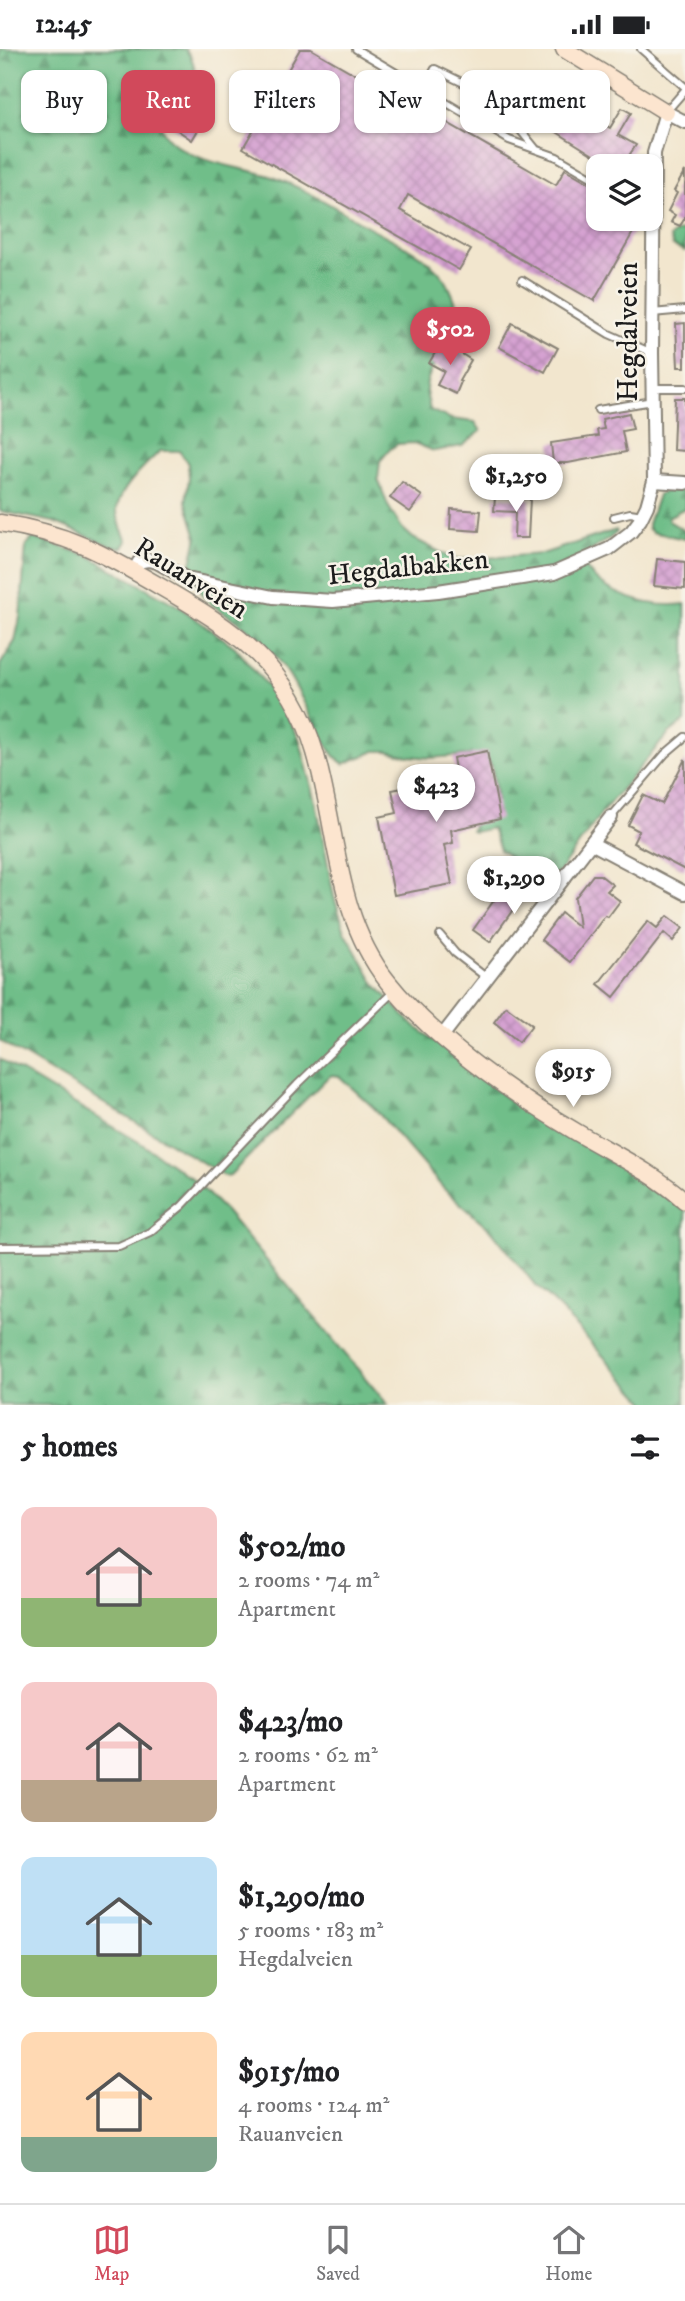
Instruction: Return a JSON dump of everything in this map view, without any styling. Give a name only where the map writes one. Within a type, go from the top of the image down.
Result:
[{"type":"main road","points":[[564,49],[585,55],[666,112]]},
{"type":"main road","name":"Rauanveien","points":[[0,523],[29,527],[66,537],[99,551],[216,618],[258,655],[284,687],[304,722],[315,752],[349,911],[372,958],[395,990],[417,1014],[532,1105],[664,1184],[685,1201]]},
{"type":"street","points":[[666,112],[685,122]]},
{"type":"street","name":"Hegdalveien","points":[[654,154],[666,112]]},
{"type":"street","name":"Hegdalveien","points":[[652,231],[654,481]]},
{"type":"street","points":[[654,481],[685,483]]},
{"type":"street","name":"Hegdalbakken","points":[[134,571],[139,562],[148,560],[187,579],[273,597],[321,600],[438,591],[554,573],[609,549],[631,532],[643,515],[654,481]]},
{"type":"street","points":[[443,1035],[611,817]]},
{"type":"street","points":[[591,843],[685,893]]},
{"type":"lane","points":[[356,49],[392,70]]},
{"type":"lane","points":[[641,49],[685,89],[666,112]]},
{"type":"lane","points":[[446,74],[488,95],[500,105],[536,150]]},
{"type":"lane","points":[[446,102],[509,139],[556,157],[586,174]]},
{"type":"lane","points":[[522,280],[609,334],[652,353]]},
{"type":"lane","points":[[652,313],[685,310]]},
{"type":"lane","points":[[598,410],[685,388]]},
{"type":"lane","points":[[614,517],[630,513],[643,515]]},
{"type":"lane","points":[[611,817],[665,754],[685,737]]},
{"type":"lane","points":[[440,935],[455,953],[487,978]]},
{"type":"lane","points":[[0,1247],[119,1246],[150,1232],[183,1206],[297,1085],[395,990]]},
{"type":"green space","points":[[0,49],[185,49],[195,70],[121,70],[121,133],[165,133],[180,148],[192,154],[283,181],[428,261],[450,288],[458,311],[458,320],[428,379],[426,391],[430,410],[451,419],[475,422],[481,431],[462,446],[434,451],[414,443],[398,444],[380,461],[378,479],[388,506],[402,528],[413,538],[453,559],[542,554],[616,530],[617,532],[586,557],[583,563],[602,584],[628,597],[657,604],[685,604],[685,721],[668,734],[603,811],[558,873],[548,880],[536,876],[500,850],[492,828],[471,831],[476,821],[497,800],[492,766],[487,760],[467,755],[431,758],[408,756],[388,751],[375,751],[344,764],[337,758],[287,672],[276,658],[251,632],[210,603],[189,571],[197,537],[186,501],[188,463],[179,451],[160,451],[134,477],[123,493],[117,513],[127,541],[123,548],[111,546],[54,522],[0,511]]},
{"type":"green space","points":[[685,231],[685,251],[673,246],[670,237],[676,232]]},
{"type":"green space","points":[[685,490],[685,508],[668,517],[669,521],[685,531],[685,539],[652,532],[648,524],[658,495],[666,491]]},
{"type":"green space","points":[[33,538],[87,555],[178,606],[235,647],[278,699],[299,738],[316,802],[334,897],[345,931],[375,984],[410,1022],[509,1100],[659,1190],[685,1211],[685,1405],[648,1405],[536,1286],[492,1231],[444,1189],[375,1109],[339,1076],[332,1075],[326,1079],[230,1175],[225,1176],[0,1041],[0,665],[15,641],[20,617],[26,546]]},
{"type":"green space","points":[[0,1059],[142,1144],[194,1180],[225,1211],[388,1405],[0,1405]]},
{"type":"building","points":[[300,49],[311,49],[354,74],[354,133],[446,133],[446,122],[460,130],[460,133],[465,133],[556,185],[565,169],[586,181],[586,231],[634,231],[594,301],[408,195],[400,210],[471,250],[459,270],[243,148],[252,133],[340,133],[340,70],[288,70]]},
{"type":"building","points":[[622,108],[631,113],[618,135],[636,145],[630,154],[592,154],[558,133],[610,133],[610,128]]},
{"type":"building","points":[[182,133],[196,133],[192,140]]},
{"type":"building","points":[[685,171],[685,218],[680,226],[671,222],[675,215],[668,211],[677,193],[674,191]]},
{"type":"building","points":[[512,323],[558,348],[545,372],[499,347]]},
{"type":"building","points":[[685,323],[685,367],[678,367],[676,324]]},
{"type":"building","points":[[442,341],[471,360],[459,381],[461,382],[456,394],[437,385],[444,371],[429,363]]},
{"type":"building","points":[[675,398],[685,398],[685,451],[673,450]]},
{"type":"building","points":[[629,413],[633,429],[622,431],[626,452],[568,463],[553,463],[551,443],[598,436],[597,430],[604,429],[602,419]]},
{"type":"building","points":[[402,482],[422,496],[410,512],[390,498]]},
{"type":"building","points":[[495,497],[530,499],[528,538],[514,538],[515,512],[494,511]]},
{"type":"building","points":[[451,509],[481,511],[479,531],[450,529]]},
{"type":"building","points":[[657,559],[685,562],[685,589],[654,586]]},
{"type":"building","points":[[487,751],[500,819],[451,830],[453,843],[444,845],[452,884],[394,895],[379,817],[397,813],[392,790],[432,782],[434,791],[458,786],[453,758]]},
{"type":"building","points":[[685,759],[685,870],[633,843],[639,831],[628,825],[643,795],[662,804]]},
{"type":"building","points":[[512,875],[529,887],[490,942],[473,930]]},
{"type":"building","points":[[593,875],[600,875],[613,885],[607,891],[620,901],[570,962],[541,940],[561,913],[579,927],[575,898]]},
{"type":"building","points":[[667,916],[683,928],[673,941],[664,933],[614,997],[598,984],[648,921],[657,928]]},
{"type":"building","points":[[506,1006],[532,1025],[519,1042],[494,1022]]}]
